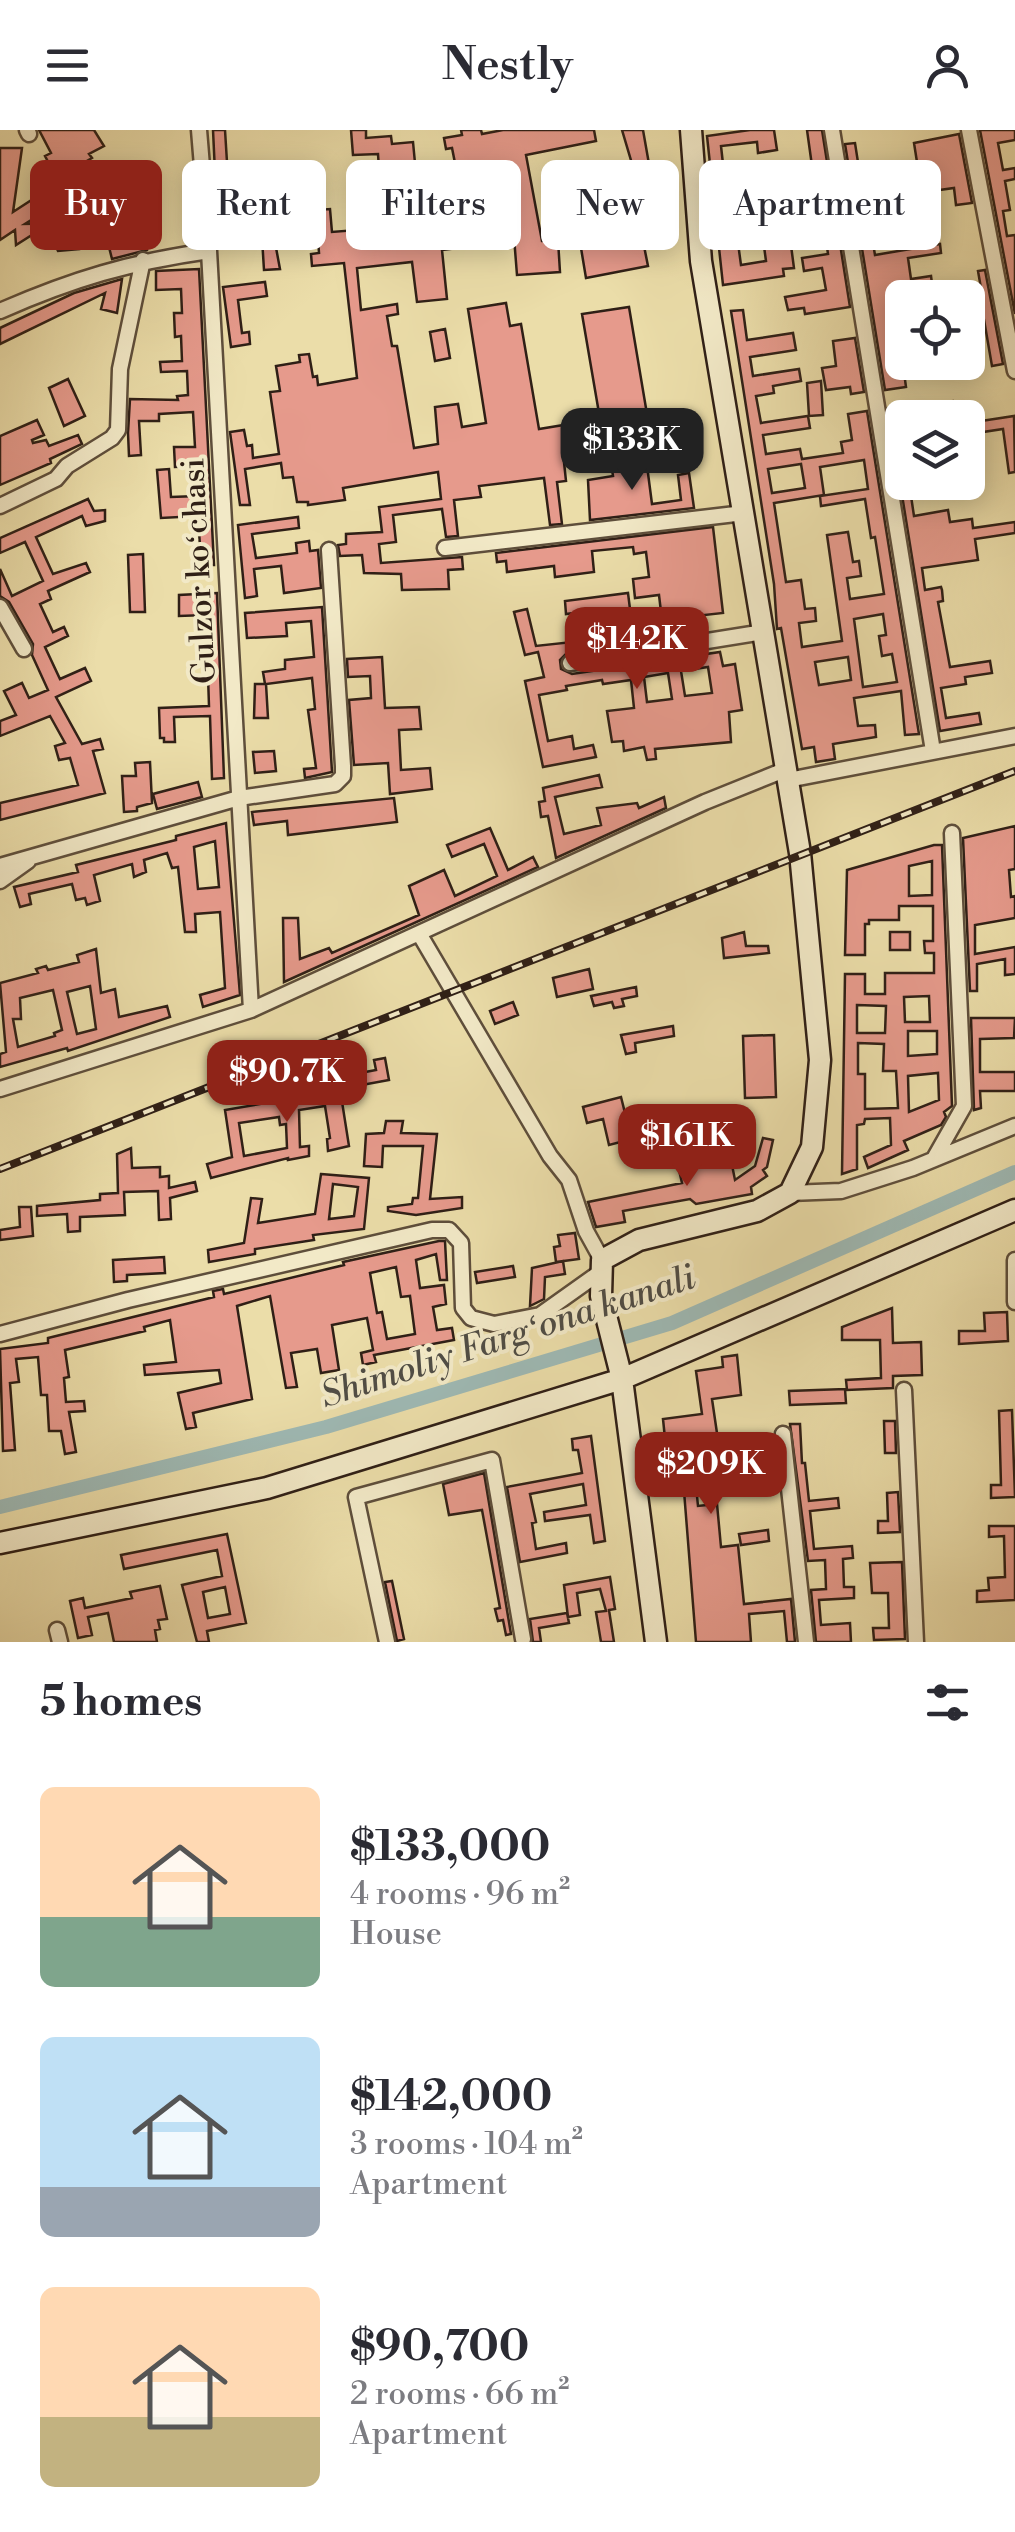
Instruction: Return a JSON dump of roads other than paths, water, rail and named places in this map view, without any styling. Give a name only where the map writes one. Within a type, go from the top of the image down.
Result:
[{"type":"main road","points":[[656,1642],[622,1379],[602,1296],[601,1266],[638,1240],[757,1211],[790,1193],[812,1147],[820,1060],[816,994],[788,774],[701,261],[692,130]]},
{"type":"main road","points":[[0,1544],[268,1488],[622,1379],[1015,1210]]},
{"type":"street","name":"Gulzor koʻchasi","points":[[198,130],[201,160]]},
{"type":"street","points":[[832,130],[933,751]]},
{"type":"street","points":[[969,130],[1015,371]]},
{"type":"street","name":"Gulzor koʻchasi","points":[[209,250],[251,1010]]},
{"type":"street","points":[[0,310],[67,281],[143,260],[209,250]]},
{"type":"street","points":[[0,506],[56,479],[67,466],[112,438],[118,430],[120,369],[143,260]]},
{"type":"street","points":[[446,548],[744,513]]},
{"type":"street","points":[[0,866],[240,798],[335,784],[342,776],[329,550]]},
{"type":"street","points":[[0,607],[24,649]]},
{"type":"street","points":[[570,662],[764,632]]},
{"type":"street","points":[[0,1089],[251,1010],[705,802],[788,774],[1015,736]]},
{"type":"street","points":[[935,1157],[964,1106],[952,833]]},
{"type":"street","points":[[0,880],[32,857]]},
{"type":"street","points":[[0,1334],[128,1300],[432,1230],[449,1230],[462,1243],[463,1308],[471,1318],[494,1324],[540,1314],[601,1266],[569,1180],[550,1156],[420,935]]},
{"type":"street","points":[[790,1193],[841,1191],[913,1168],[1015,1126]]},
{"type":"street","points":[[1015,1260],[1015,1302]]},
{"type":"street","points":[[904,1390],[916,1642]]},
{"type":"street","points":[[783,1434],[806,1642]]},
{"type":"street","points":[[387,1642],[356,1497],[492,1460],[524,1639]]},
{"type":"waterway","name":"Shimoliy Fargʻona kanali","points":[[0,1507],[326,1427],[672,1323],[1015,1172]]},
{"type":"railway","points":[[0,1169],[1015,771]]}]
